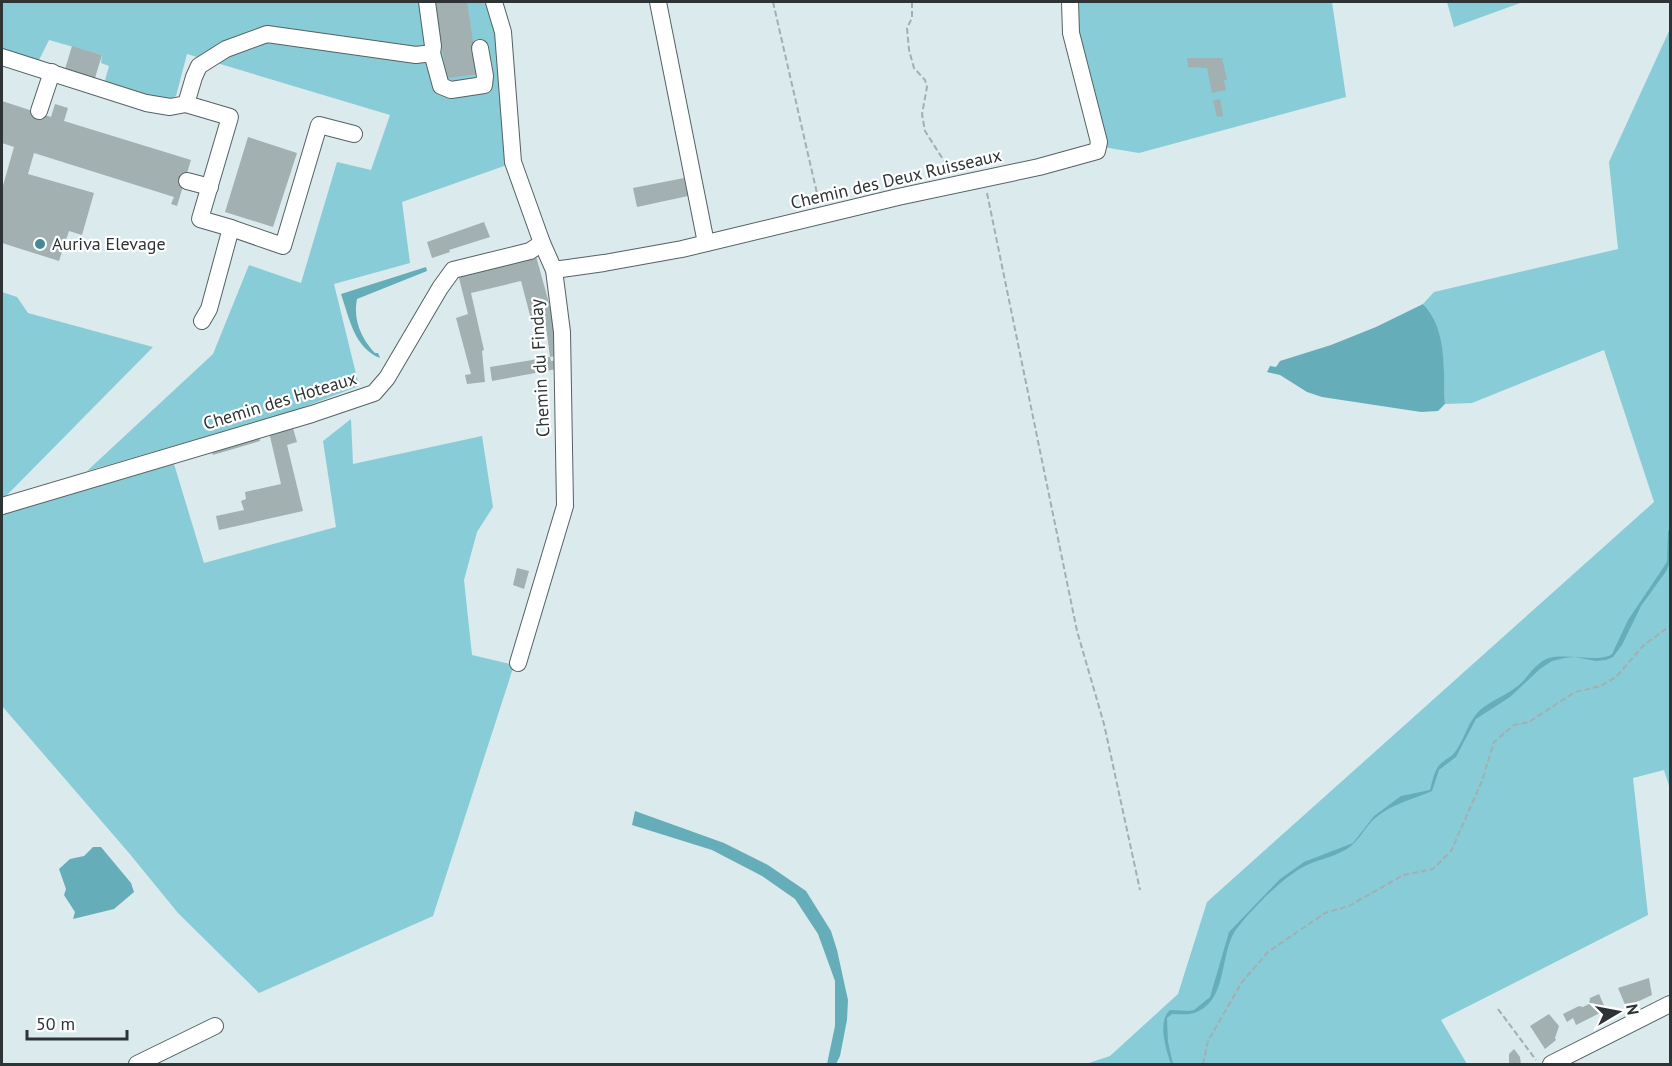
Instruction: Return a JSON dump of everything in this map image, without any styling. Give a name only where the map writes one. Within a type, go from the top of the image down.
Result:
[{"type":"street","points":[[426,2],[432,52],[441,87],[451,90],[484,86],[480,48]]},
{"type":"street","name":"Chemin du Finday","points":[[494,2],[503,32],[513,162],[554,270],[562,332],[565,506],[518,663]]},
{"type":"street","points":[[658,2],[706,243]]},
{"type":"street","name":"Chemin des Deux Ruisseaux","points":[[554,270],[604,263],[706,243],[955,184],[1039,168],[1097,150],[1099,142],[1071,33],[1070,2]]},
{"type":"street","points":[[186,104],[199,66],[226,49],[267,34],[416,55],[432,52]]},
{"type":"street","points":[[2,57],[146,103],[170,107],[186,104],[230,117],[201,219],[283,246],[319,125],[354,134]]},
{"type":"street","points":[[39,111],[52,72]]},
{"type":"street","points":[[187,180],[210,187]]},
{"type":"street","points":[[202,321],[209,309],[231,228]]},
{"type":"street","name":"Chemin des Hoteaux","points":[[2,506],[312,414],[374,393],[387,378],[453,270],[530,251],[542,243]]},
{"type":"street","points":[[1544,1062],[1671,1004]]},
{"type":"street","points":[[137,1065],[215,1026]]},
{"type":"path","points":[[773,2],[808,160],[819,197],[818,216]]},
{"type":"path","points":[[912,2],[912,18],[907,28],[909,50],[914,68],[926,80],[927,87],[922,114],[925,131],[943,157],[955,184]]},
{"type":"path","points":[[975,180],[987,190],[1077,631],[1104,724],[1140,890]]},
{"type":"path","points":[[1203,1065],[1208,1041],[1236,992],[1268,952],[1325,913],[1349,906],[1403,875],[1433,869],[1451,851],[1482,782],[1494,742],[1514,725],[1529,722],[1575,692],[1600,686],[1616,677],[1644,645],[1671,626]]},
{"type":"path","points":[[1498,1009],[1544,1062]]},
{"type":"shaded area","points":[[2,2],[488,2],[497,34],[507,165],[402,202],[410,263],[334,284],[359,386],[291,412],[87,471],[213,354],[249,265],[301,283],[337,162],[371,170],[390,115],[187,54],[176,96],[163,102],[104,84],[109,66],[101,63],[102,55],[49,40],[38,62],[2,51]]},
{"type":"shaded area","points":[[1067,2],[1332,2],[1346,97],[1139,153],[1091,145],[1073,63]]},
{"type":"shaded area","points":[[1447,2],[1523,2],[1454,27]]},
{"type":"shaded area","points":[[1670,29],[1670,789],[1664,770],[1633,778],[1648,915],[1441,1020],[1467,1064],[1086,1064],[1110,1056],[1178,994],[1207,902],[1654,502],[1604,350],[1472,403],[1445,404],[1440,337],[1431,313],[1423,304],[1434,292],[1618,249],[1609,162]]},
{"type":"shaded area","points":[[426,267],[427,271],[357,299],[356,314],[359,328],[380,358],[371,353],[358,339],[341,294]]},
{"type":"shaded area","points":[[2,292],[17,297],[28,313],[153,347],[6,496],[2,497]]},
{"type":"shaded area","points":[[1423,304],[1437,325],[1443,351],[1445,404],[1438,411],[1421,412],[1322,397],[1307,392],[1280,375],[1267,372],[1270,366],[1276,367],[1280,361],[1331,345],[1376,327]]},
{"type":"shaded area","points":[[351,419],[353,464],[482,436],[493,507],[477,532],[464,580],[472,655],[514,665],[433,916],[259,993],[178,913],[2,706],[2,512],[174,464],[204,563],[336,527],[323,441]]},
{"type":"shaded area","points":[[1670,528],[1670,561],[1667,570],[1641,606],[1622,645],[1613,657],[1606,660],[1596,661],[1576,657],[1600,658],[1612,654],[1628,620],[1667,562]]},
{"type":"shaded area","points":[[1572,657],[1552,661],[1510,697],[1476,719],[1456,757],[1439,770],[1432,791],[1385,811],[1371,822],[1351,846],[1296,871],[1245,919],[1232,937],[1213,998],[1205,1007],[1194,1013],[1172,1014],[1167,1018],[1168,1042],[1173,1064],[1171,1064],[1163,1028],[1166,1015],[1170,1010],[1194,1010],[1210,997],[1229,932],[1280,879],[1304,862],[1353,843],[1374,816],[1401,796],[1430,790],[1438,767],[1455,751],[1476,714],[1485,706],[1510,692],[1540,663],[1549,658]]},
{"type":"shaded area","points":[[635,811],[724,843],[768,865],[806,891],[831,931],[848,1000],[847,1020],[840,1056],[836,1064],[827,1064],[835,1026],[835,981],[818,934],[795,899],[762,876],[712,850],[632,825]]},
{"type":"shaded area","points":[[93,847],[101,847],[131,883],[134,892],[114,909],[73,919],[75,912],[64,895],[66,889],[59,869],[70,859],[84,856]]},
{"type":"building","points":[[434,2],[467,2],[478,74],[447,78]]},
{"type":"building","points":[[72,46],[102,55],[95,78],[65,69]]},
{"type":"building","points":[[1187,58],[1222,58],[1227,80],[1224,80],[1226,90],[1212,93],[1207,68],[1188,67]]},
{"type":"building","points":[[1220,99],[1223,116],[1217,117],[1213,101]]},
{"type":"building","points":[[2,101],[51,117],[55,104],[68,108],[64,121],[191,160],[177,206],[171,204],[174,197],[34,153],[28,174],[94,193],[82,235],[69,231],[59,261],[2,243],[2,189],[14,147],[2,143]]},
{"type":"building","points":[[248,137],[297,153],[273,227],[225,212]]},
{"type":"building","points":[[684,178],[688,196],[637,207],[633,188]]},
{"type":"building","points":[[484,222],[490,237],[432,258],[427,242]]},
{"type":"building","points":[[536,256],[557,332],[557,356],[550,357],[545,319],[532,323],[521,281],[471,293],[484,350],[482,351],[485,382],[467,384],[465,375],[471,374],[456,318],[468,314],[458,274]]},
{"type":"building","points":[[550,357],[551,361],[557,360],[557,369],[492,381],[490,367]]},
{"type":"building","points":[[292,425],[297,442],[287,445],[303,511],[219,530],[216,516],[244,510],[241,501],[246,499],[245,492],[281,484],[269,432]]},
{"type":"building","points":[[259,434],[260,441],[213,455],[211,449]]},
{"type":"building","points":[[517,568],[529,571],[524,589],[513,585]]},
{"type":"building","points":[[1649,978],[1652,995],[1626,1007],[1618,988]]},
{"type":"building","points":[[1599,994],[1606,1010],[1576,1025],[1573,1018],[1567,1022],[1563,1014],[1589,1004],[1590,998]]},
{"type":"building","points":[[1549,1014],[1559,1026],[1556,1040],[1545,1049],[1530,1026]]},
{"type":"building","points":[[1514,1049],[1520,1057],[1521,1064],[1509,1064],[1509,1054]]},
{"type":"place","name":"Auriva Elevage","points":[[40,244]]}]
